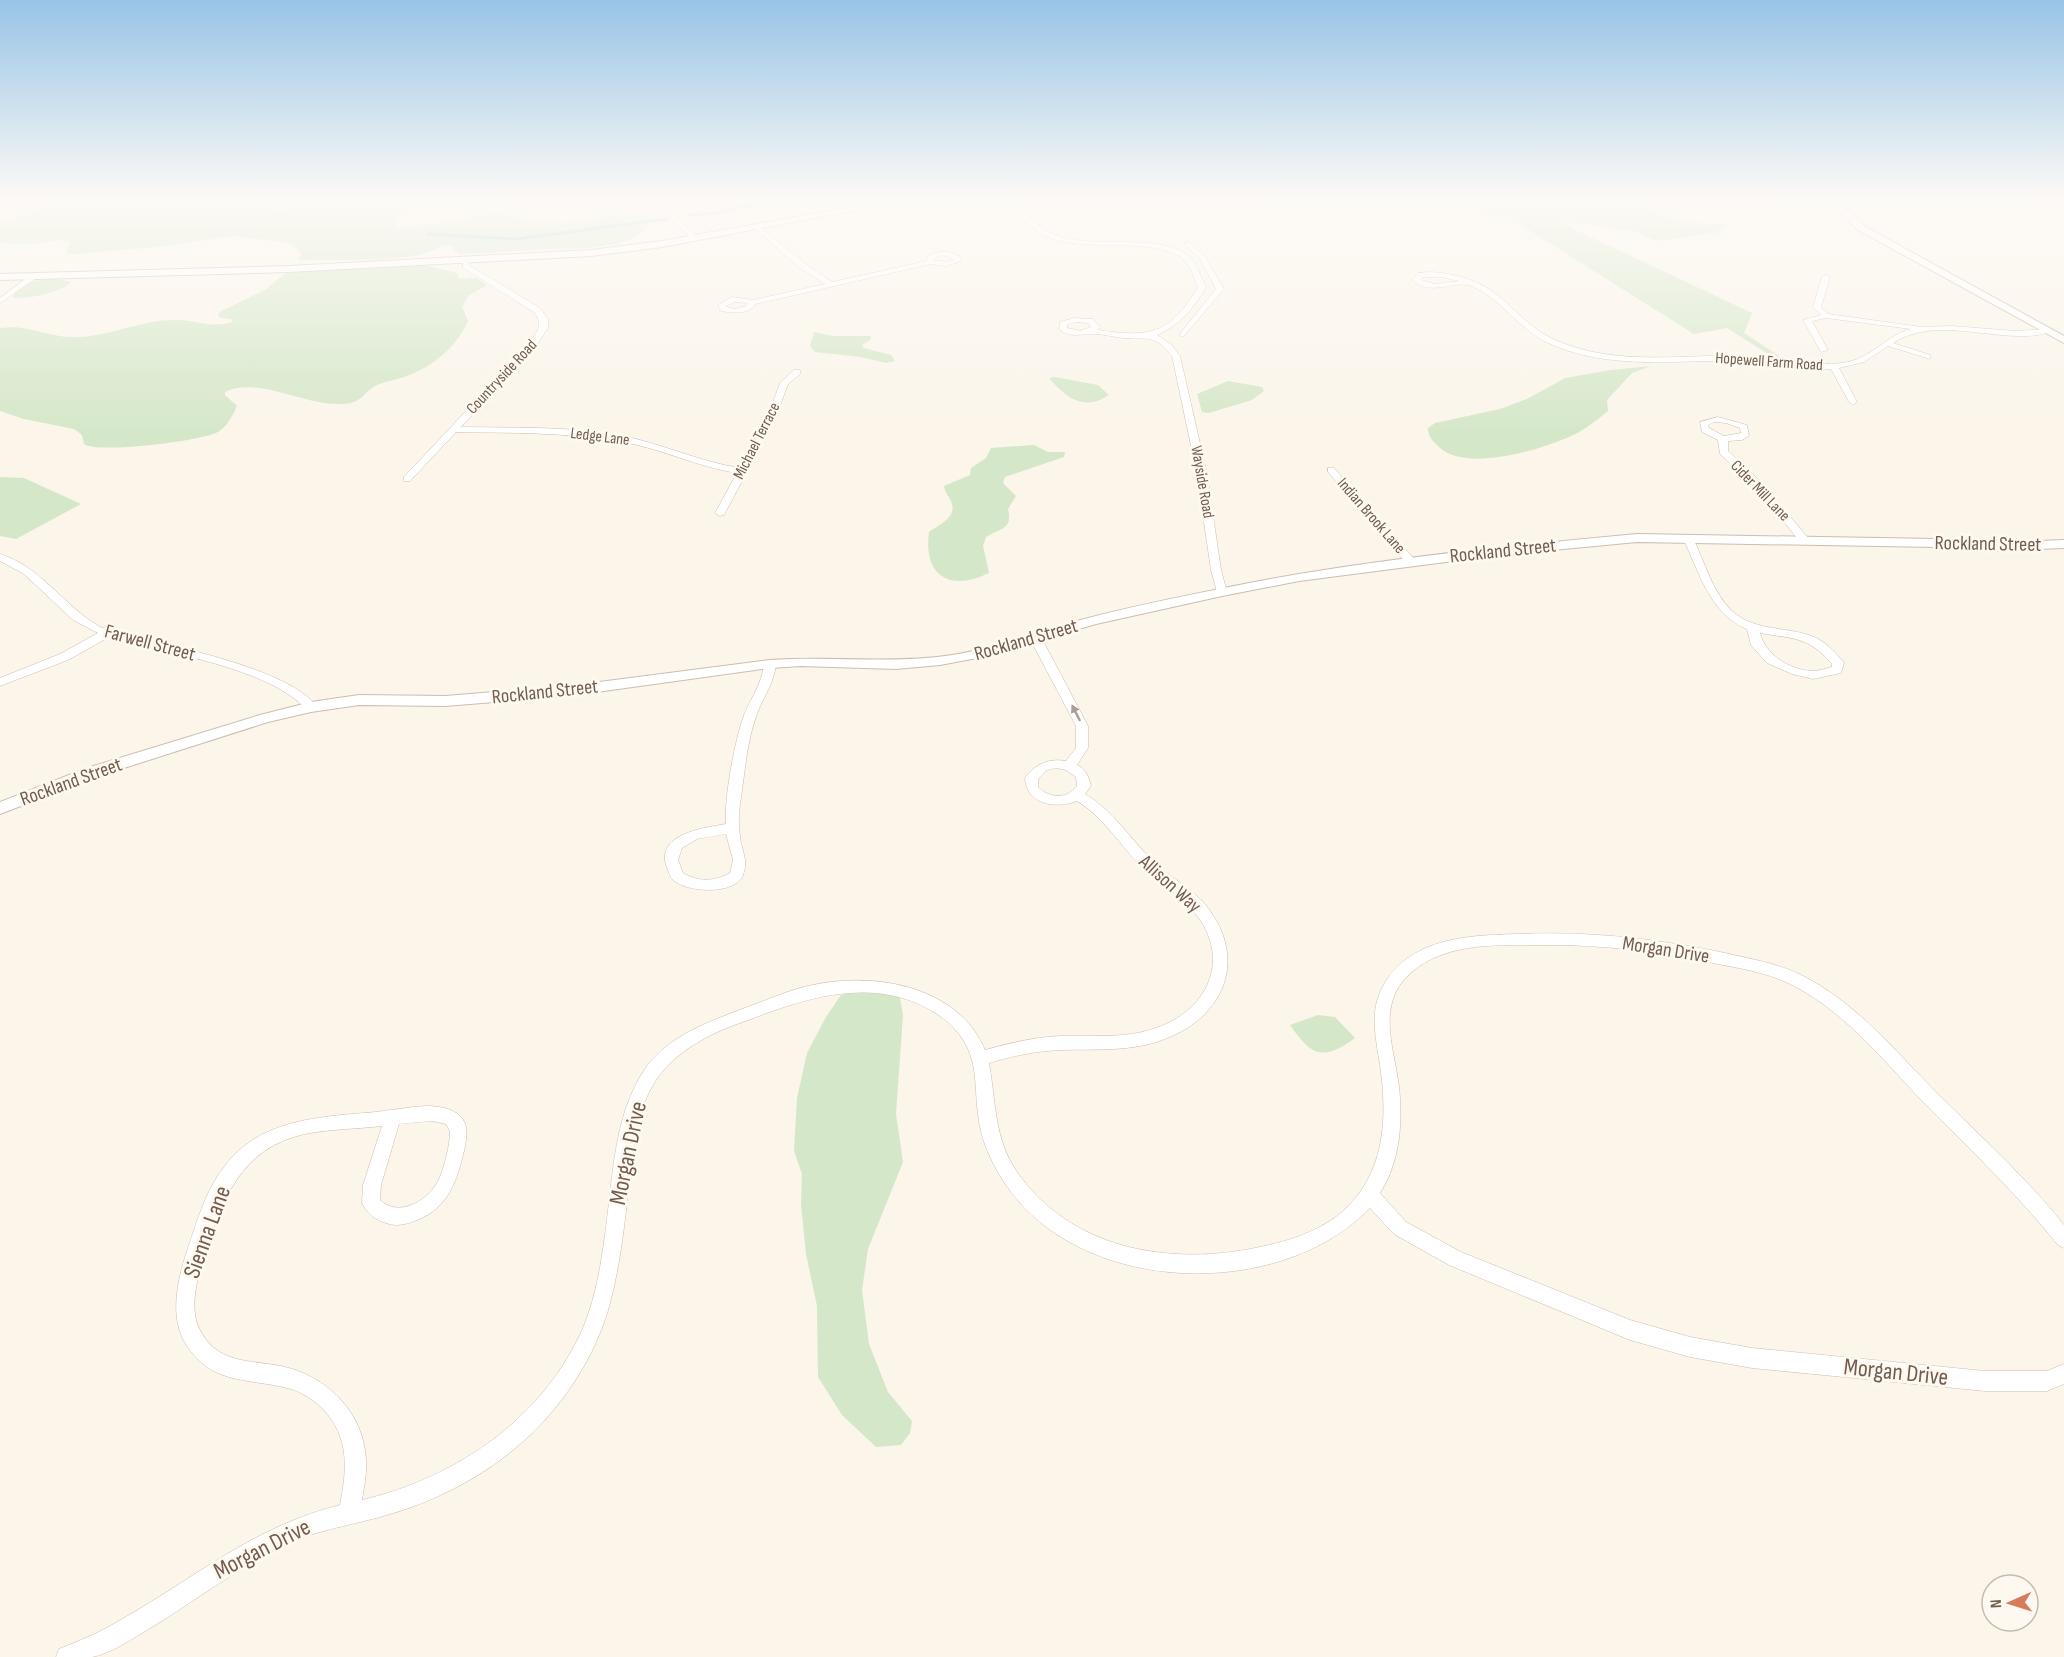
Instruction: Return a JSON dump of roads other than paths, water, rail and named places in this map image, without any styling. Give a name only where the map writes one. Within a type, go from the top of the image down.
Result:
[{"type":"street","points":[[0,301],[32,277]]},
{"type":"street","name":"Countryside Road","points":[[406,479],[541,334],[545,323],[537,310],[484,277]]},
{"type":"street","points":[[820,277],[832,285]]},
{"type":"street","points":[[752,302],[865,277]]},
{"type":"street","points":[[1197,277],[1202,287]]},
{"type":"street","points":[[1215,277],[1220,289]]},
{"type":"street","name":"Hopewell Farm Road","points":[[1419,277],[1416,280],[1421,284],[1439,286],[1469,282]]},
{"type":"street","name":"Hopewell Farm Road","points":[[1451,277],[1469,282],[1493,295],[1525,326],[1546,339],[1595,355],[1639,361],[1744,357],[1834,366],[1870,357],[1886,343],[1904,333],[1926,328],[2018,335],[2047,331]]},
{"type":"street","points":[[1826,277],[1817,307],[1826,316]]},
{"type":"street","points":[[1950,277],[2064,340]]},
{"type":"street","points":[[1202,287],[1220,289]]},
{"type":"street","points":[[1092,331],[1125,336],[1151,335],[1170,327],[1202,287]]},
{"type":"street","points":[[1183,335],[1220,289]]},
{"type":"street","points":[[1182,313],[1200,316]]},
{"type":"street","points":[[1824,350],[1807,320],[1826,316],[1926,328]]},
{"type":"street","name":"Wayside Road","points":[[1151,335],[1168,346],[1176,356],[1202,474],[1216,570],[1222,592]]},
{"type":"street","points":[[1886,343],[1927,357]]},
{"type":"street","points":[[1834,366],[1853,402]]},
{"type":"street","name":"Michael Terrace","points":[[720,513],[771,419],[784,383],[797,372]]},
{"type":"street","name":"Ledge Lane","points":[[454,429],[612,437],[638,442],[724,469],[742,471]]},
{"type":"street","name":"Cider Mill Lane","points":[[1723,439],[1723,452],[1758,484],[1805,541]]},
{"type":"street","name":"Indian Brook Lane","points":[[1330,470],[1411,562]]},
{"type":"street","points":[[1688,538],[1724,610],[1752,630],[1811,640],[1838,663],[1837,670],[1812,675],[1771,660],[1757,645],[1752,630]]},
{"type":"street","name":"Rockland Street","points":[[0,808],[93,772],[266,718],[311,707],[359,700],[445,701],[557,692],[771,664],[915,664],[972,655],[1035,637],[1222,592],[1299,577],[1411,562],[1600,541],[1688,538],[1985,547],[2064,544]]},
{"type":"street","name":"Farwell Street","points":[[0,557],[37,579],[77,618],[106,633],[243,669],[300,693],[309,701],[311,707]]},
{"type":"street","points":[[0,682],[64,657],[106,633]]},
{"type":"street","points":[[1035,637],[1082,726],[1082,748],[1069,766]]},
{"type":"street","points":[[731,828],[694,834],[676,845],[671,860],[677,876],[693,885],[705,885],[728,881],[736,876],[740,860],[731,828],[746,726],[768,681],[771,664]]},
{"type":"street","points":[[1056,764],[1069,766],[1083,777],[1084,786],[1078,795],[1066,800],[1052,800],[1039,796],[1032,788],[1031,778],[1043,766],[1056,764]]},
{"type":"street","name":"Allison Way","points":[[980,1059],[1029,1046],[1135,1040],[1157,1035],[1177,1027],[1194,1016],[1207,1002],[1216,986],[1221,969],[1221,952],[1208,919],[1196,905],[1150,867],[1127,844],[1101,811],[1078,795]]},
{"type":"street","name":"Morgan Drive","points":[[67,1657],[132,1627],[243,1554],[291,1530],[395,1502],[439,1486],[460,1475],[501,1447],[551,1396],[577,1359],[602,1302],[627,1134],[631,1113],[640,1092],[659,1064],[686,1041],[717,1025],[808,992],[861,988],[914,996],[949,1013],[968,1034],[980,1059],[984,1102],[993,1144],[1013,1181],[1049,1218],[1078,1238],[1100,1249],[1143,1261],[1165,1264],[1212,1264],[1255,1257],[1314,1241],[1346,1221],[1371,1196],[1384,1172],[1390,1147],[1391,1089],[1381,1014],[1396,977],[1427,953],[1452,945],[1563,938],[1628,942],[1686,951],[1781,973],[1834,1002],[2028,1196],[2064,1239]]},
{"type":"street","name":"Sienna Lane","points":[[349,1513],[356,1458],[351,1436],[339,1412],[322,1393],[299,1381],[244,1372],[213,1360],[193,1337],[186,1317],[185,1295],[189,1271],[219,1192],[231,1171],[249,1152],[271,1138],[295,1129],[393,1118],[439,1114],[453,1120],[459,1130],[450,1171],[442,1190],[427,1206],[418,1212],[398,1217],[381,1214],[371,1203],[370,1195],[393,1118]]},
{"type":"street","name":"Morgan Drive","points":[[1371,1196],[1400,1228],[1456,1259],[1630,1330],[1690,1347],[1752,1358],[1985,1381],[2047,1381],[2064,1374]]}]
